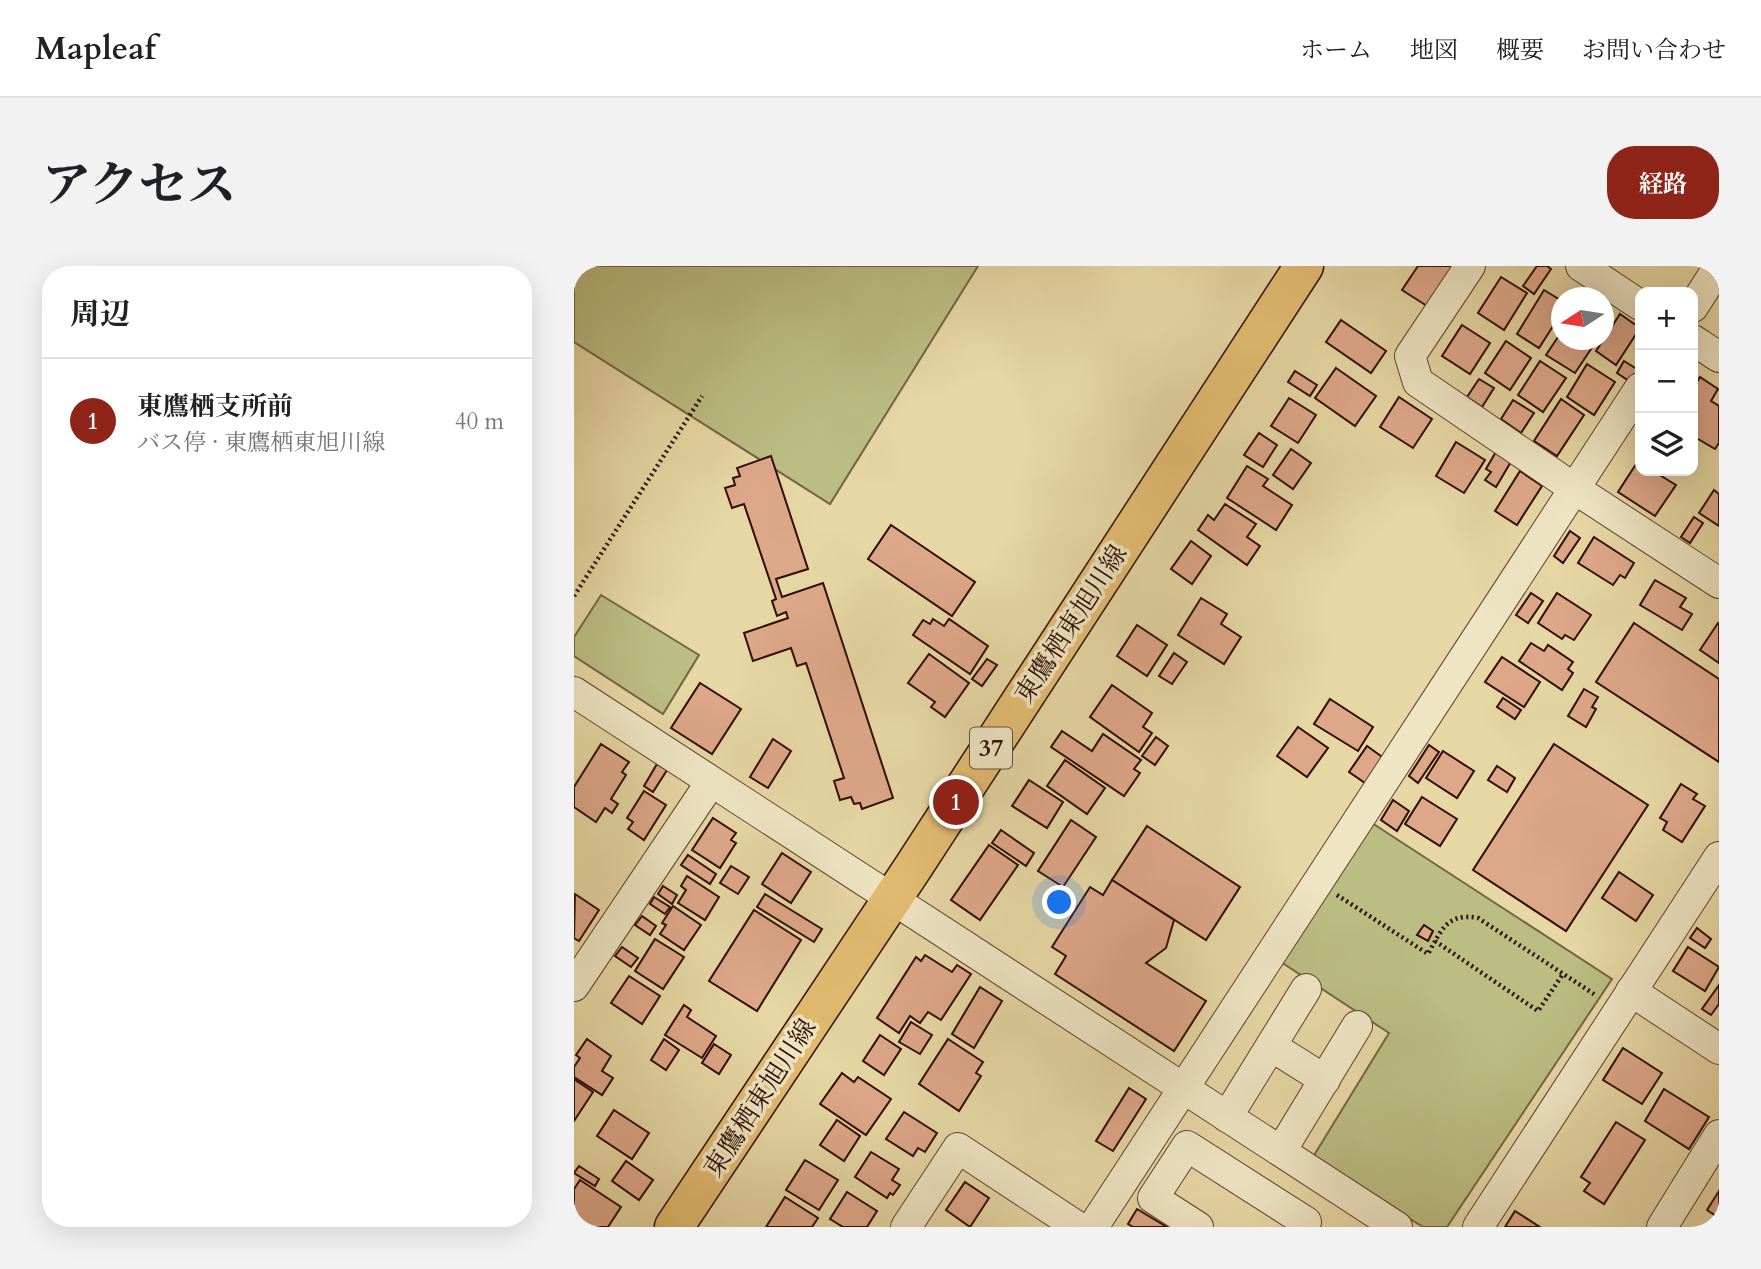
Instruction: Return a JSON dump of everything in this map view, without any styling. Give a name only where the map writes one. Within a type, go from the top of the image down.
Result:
[{"type":"main road","name":"東鷹栖東旭川線","points":[[674,1227],[1304,266]]},
{"type":"street","points":[[1470,266],[1410,356],[1418,382],[1719,583]]},
{"type":"street","points":[[1581,266],[1635,302]]},
{"type":"street","points":[[1698,299],[1719,266]]},
{"type":"street","points":[[1698,343],[1719,357]]},
{"type":"street","points":[[1093,1227],[1635,396]]},
{"type":"street","points":[[574,692],[1397,1227]]},
{"type":"street","points":[[574,986],[711,782]]},
{"type":"street","points":[[1478,1227],[1719,857]]},
{"type":"street","points":[[1227,1116],[1306,989]]},
{"type":"street","points":[[1243,998],[1325,1080]]},
{"type":"street","points":[[1625,1000],[1719,1049]]},
{"type":"street","points":[[1281,1152],[1357,1026]]},
{"type":"street","points":[[1661,1227],[1719,1135]]},
{"type":"street","points":[[1198,1227],[1153,1198],[1187,1146],[1304,1225],[1330,1184]]},
{"type":"street","points":[[906,1227],[958,1148],[1078,1227]]},
{"type":"street","points":[[1136,1162],[1165,1180]]},
{"type":"path","points":[[574,596],[702,396]]},
{"type":"path","points":[[1319,883],[1428,954],[1443,926],[1465,916],[1478,918],[1563,974],[1625,1000]]},
{"type":"path","points":[[1435,941],[1538,1011],[1563,974]]},
{"type":"green space","points":[[574,266],[978,266],[830,504],[574,342]]},
{"type":"green space","points":[[601,595],[699,655],[663,714],[574,656],[574,637]]},
{"type":"green space","points":[[1372,823],[1612,979],[1447,1227],[1423,1227],[1313,1157],[1389,1033],[1281,962]]},
{"type":"building","points":[[1418,266],[1454,266],[1427,306],[1402,290]]},
{"type":"building","points":[[1537,266],[1551,269],[1534,294],[1523,286]]},
{"type":"building","points":[[1501,277],[1527,293],[1504,330],[1478,313]]},
{"type":"building","points":[[1544,290],[1551,294],[1551,329],[1539,348],[1517,334]]},
{"type":"building","points":[[1620,314],[1635,324],[1635,336],[1616,365],[1596,351],[1614,350],[1614,323]]},
{"type":"building","points":[[1341,320],[1386,351],[1371,373],[1326,342]]},
{"type":"building","points":[[1462,325],[1490,343],[1470,374],[1442,356]]},
{"type":"building","points":[[1506,341],[1531,358],[1510,390],[1485,373]]},
{"type":"building","points":[[1551,348],[1551,350],[1590,350],[1575,373],[1546,355]]},
{"type":"building","points":[[1540,361],[1566,378],[1543,412],[1518,395]]},
{"type":"building","points":[[1624,361],[1635,368],[1635,378],[1632,383],[1617,373]]},
{"type":"building","points":[[1587,364],[1615,382],[1594,415],[1567,397]]},
{"type":"building","points":[[1336,368],[1376,396],[1355,426],[1315,398]]},
{"type":"building","points":[[1295,371],[1317,385],[1310,396],[1288,382]]},
{"type":"building","points":[[1700,377],[1718,389],[1711,401],[1719,406],[1719,443],[1715,449],[1698,439]]},
{"type":"building","points":[[1479,379],[1494,388],[1482,407],[1467,397]]},
{"type":"building","points":[[1399,397],[1432,419],[1413,448],[1380,427]]},
{"type":"building","points":[[1289,398],[1316,415],[1298,443],[1271,426]]},
{"type":"building","points":[[1561,399],[1584,415],[1557,456],[1534,441]]},
{"type":"building","points":[[1513,400],[1534,413],[1521,433],[1501,419]]},
{"type":"building","points":[[1259,433],[1277,445],[1263,467],[1244,455]]},
{"type":"building","points":[[1456,442],[1485,460],[1464,493],[1436,476]]},
{"type":"building","points":[[1291,449],[1311,463],[1293,489],[1273,475]]},
{"type":"building","points":[[1497,450],[1512,460],[1496,487],[1485,480],[1491,472],[1486,469]]},
{"type":"building","points":[[771,456],[808,569],[776,579],[782,597],[823,583],[893,798],[862,809],[860,803],[854,804],[851,797],[840,800],[834,781],[844,778],[806,663],[797,666],[791,648],[753,661],[744,633],[788,618],[786,612],[777,616],[772,601],[776,599],[744,504],[732,508],[725,488],[735,485],[733,478],[740,476],[737,468]]},
{"type":"building","points":[[1247,466],[1268,479],[1263,486],[1292,505],[1276,530],[1227,498]]},
{"type":"building","points":[[1635,466],[1635,476],[1661,476],[1676,485],[1655,516],[1618,492]]},
{"type":"building","points":[[1520,471],[1542,486],[1517,525],[1495,511]]},
{"type":"building","points":[[1714,490],[1719,494],[1719,526],[1699,513]]},
{"type":"building","points":[[1225,504],[1256,524],[1247,537],[1260,546],[1247,565],[1198,530],[1208,515],[1214,520]]},
{"type":"building","points":[[1694,517],[1703,523],[1690,543],[1681,537]]},
{"type":"building","points":[[891,525],[975,582],[952,616],[868,559]]},
{"type":"building","points":[[1570,531],[1580,538],[1563,563],[1554,556]]},
{"type":"building","points":[[1594,537],[1634,563],[1625,578],[1620,575],[1613,585],[1578,563]]},
{"type":"building","points":[[1191,541],[1211,556],[1192,584],[1171,569]]},
{"type":"building","points":[[1655,580],[1686,598],[1680,607],[1692,614],[1682,630],[1640,605]]},
{"type":"building","points":[[1531,593],[1543,601],[1528,623],[1516,615]]},
{"type":"building","points":[[1557,593],[1591,615],[1574,640],[1565,635],[1562,639],[1538,623]]},
{"type":"building","points":[[1201,598],[1227,614],[1221,624],[1241,637],[1224,664],[1178,635]]},
{"type":"building","points":[[933,619],[944,626],[949,619],[988,646],[970,674],[913,635],[923,620],[930,624]]},
{"type":"building","points":[[1634,623],[1719,679],[1719,762],[1596,682]]},
{"type":"building","points":[[1719,624],[1719,663],[1700,650]]},
{"type":"building","points":[[1137,625],[1167,645],[1147,676],[1117,656]]},
{"type":"building","points":[[1531,643],[1544,651],[1548,645],[1573,662],[1568,669],[1573,673],[1562,690],[1519,661]]},
{"type":"building","points":[[1174,653],[1187,662],[1172,684],[1159,676]]},
{"type":"building","points":[[929,654],[969,683],[945,717],[931,707],[935,702],[908,683]]},
{"type":"building","points":[[1502,657],[1540,682],[1524,707],[1485,682]]},
{"type":"building","points":[[987,659],[997,665],[982,686],[972,679]]},
{"type":"building","points":[[700,683],[741,709],[712,754],[671,728]]},
{"type":"building","points":[[1112,685],[1152,713],[1143,727],[1152,733],[1139,752],[1090,717]]},
{"type":"building","points":[[1584,689],[1598,697],[1592,707],[1596,709],[1586,727],[1568,716]]},
{"type":"building","points":[[1503,698],[1521,710],[1515,719],[1497,707]]},
{"type":"building","points":[[1330,699],[1373,727],[1358,751],[1314,724]]},
{"type":"building","points":[[1298,727],[1328,748],[1307,777],[1277,756]]},
{"type":"building","points":[[1062,731],[1092,751],[1103,734],[1141,760],[1134,769],[1140,773],[1124,796],[1051,747]]},
{"type":"building","points":[[1156,737],[1168,746],[1155,765],[1142,756]]},
{"type":"building","points":[[773,739],[791,751],[768,788],[750,777]]},
{"type":"building","points":[[601,744],[629,762],[622,772],[626,775],[611,799],[618,804],[612,813],[605,808],[596,822],[574,807],[574,787]]},
{"type":"building","points":[[1554,744],[1648,805],[1566,931],[1473,870]]},
{"type":"building","points":[[1429,745],[1439,752],[1418,783],[1409,776]]},
{"type":"building","points":[[1367,746],[1385,759],[1368,785],[1349,772]]},
{"type":"building","points":[[1443,751],[1474,771],[1457,798],[1426,778]]},
{"type":"building","points":[[1065,760],[1105,788],[1087,814],[1047,786]]},
{"type":"building","points":[[657,764],[667,770],[653,792],[644,786]]},
{"type":"building","points":[[1497,766],[1515,778],[1507,792],[1488,780]]},
{"type":"building","points":[[1029,780],[1063,802],[1047,828],[1012,806]]},
{"type":"building","points":[[1681,784],[1697,794],[1693,799],[1705,806],[1682,842],[1663,830],[1667,822],[1660,818]]},
{"type":"building","points":[[644,791],[666,805],[644,840],[628,829],[633,822],[627,818]]},
{"type":"building","points":[[1422,797],[1457,819],[1440,846],[1405,824]]},
{"type":"building","points":[[1393,800],[1409,811],[1397,831],[1381,820]]},
{"type":"building","points":[[713,818],[736,833],[731,840],[736,843],[720,868],[692,850]]},
{"type":"building","points":[[1071,820],[1096,837],[1063,887],[1038,871]]},
{"type":"building","points":[[1147,826],[1240,887],[1206,940],[1112,880]]},
{"type":"building","points":[[1001,830],[1034,853],[1026,866],[992,843]]},
{"type":"building","points":[[989,845],[1018,865],[980,920],[951,900]]},
{"type":"building","points":[[782,853],[811,872],[791,903],[762,884]]},
{"type":"building","points":[[688,855],[716,874],[710,884],[681,865]]},
{"type":"building","points":[[731,866],[749,877],[738,894],[720,883]]},
{"type":"building","points":[[1619,872],[1653,895],[1636,921],[1602,898]]},
{"type":"building","points":[[687,876],[719,897],[705,920],[678,903],[686,890],[681,886]]},
{"type":"building","points":[[1112,880],[1174,920],[1166,948],[1146,963],[1206,1001],[1174,1051],[1055,974],[1066,956],[1052,947],[1090,887],[1103,895]]},
{"type":"building","points":[[663,886],[677,895],[672,904],[658,894]]},
{"type":"building","points":[[575,894],[599,910],[579,941],[574,938]]},
{"type":"building","points":[[765,894],[822,929],[814,942],[757,907]]},
{"type":"building","points":[[654,897],[670,907],[665,914],[650,904]]},
{"type":"building","points":[[673,906],[701,925],[684,950],[660,934],[666,925],[662,923]]},
{"type":"building","points":[[754,910],[801,940],[757,1011],[709,981]]},
{"type":"building","points":[[642,916],[656,926],[650,935],[635,925]]},
{"type":"building","points":[[1424,925],[1433,931],[1428,941],[1417,935]]},
{"type":"building","points":[[1697,928],[1711,939],[1705,948],[1690,938]]},
{"type":"building","points":[[655,939],[684,957],[663,989],[635,971]]},
{"type":"building","points":[[622,947],[638,958],[631,967],[615,956]]},
{"type":"building","points":[[1688,947],[1719,967],[1705,991],[1673,971]]},
{"type":"building","points":[[925,955],[952,972],[957,965],[971,974],[941,1020],[928,1012],[920,1023],[910,1016],[899,1033],[877,1018],[916,957],[921,961]]},
{"type":"building","points":[[629,976],[660,996],[642,1024],[611,1003]]},
{"type":"building","points":[[1719,985],[1719,1004],[1711,1015],[1702,1009]]},
{"type":"building","points":[[980,987],[1002,1001],[974,1048],[952,1034]]},
{"type":"building","points":[[684,1005],[691,1010],[687,1017],[716,1036],[702,1058],[665,1035]]},
{"type":"building","points":[[911,1022],[932,1035],[920,1054],[899,1042]]},
{"type":"building","points":[[880,1035],[901,1049],[884,1075],[863,1061]]},
{"type":"building","points":[[587,1039],[611,1056],[602,1071],[613,1078],[602,1095],[574,1077],[574,1067],[580,1058],[576,1055]]},
{"type":"building","points":[[664,1039],[679,1050],[666,1070],[651,1060]]},
{"type":"building","points":[[948,1039],[983,1062],[976,1073],[981,1076],[959,1111],[919,1084]]},
{"type":"building","points":[[714,1044],[731,1055],[719,1074],[702,1063]]},
{"type":"building","points":[[1623,1048],[1662,1073],[1642,1104],[1603,1080]]},
{"type":"building","points":[[842,1073],[854,1082],[858,1077],[891,1099],[866,1135],[820,1104]]},
{"type":"building","points":[[574,1079],[593,1092],[574,1121]]},
{"type":"building","points":[[1129,1088],[1146,1099],[1113,1151],[1096,1141]]},
{"type":"building","points":[[1664,1089],[1709,1117],[1689,1149],[1645,1121]]},
{"type":"building","points":[[614,1110],[649,1133],[632,1159],[597,1136]]},
{"type":"building","points":[[904,1112],[937,1133],[925,1152],[918,1148],[913,1156],[886,1139]]},
{"type":"building","points":[[837,1120],[860,1136],[844,1161],[820,1145]]},
{"type":"building","points":[[1616,1122],[1645,1140],[1604,1204],[1584,1191],[1590,1183],[1581,1177]]},
{"type":"building","points":[[871,1152],[899,1169],[892,1180],[900,1185],[893,1195],[890,1193],[887,1198],[855,1177]]},
{"type":"building","points":[[805,1160],[838,1180],[819,1210],[786,1190]]},
{"type":"building","points":[[626,1161],[653,1180],[639,1200],[612,1181]]},
{"type":"building","points":[[579,1166],[599,1179],[595,1186],[574,1173]]},
{"type":"building","points":[[580,1180],[621,1207],[608,1227],[587,1227],[574,1218],[574,1189]]},
{"type":"building","points":[[965,1182],[989,1198],[970,1227],[946,1210]]},
{"type":"building","points":[[1719,1191],[1719,1218],[1707,1210]]},
{"type":"building","points":[[847,1192],[877,1211],[867,1227],[843,1227],[830,1219]]},
{"type":"building","points":[[785,1197],[818,1218],[812,1227],[766,1227]]},
{"type":"building","points":[[1137,1209],[1167,1227],[1133,1227],[1128,1224]]},
{"type":"building","points":[[1515,1211],[1540,1227],[1505,1227]]},
{"type":"place","name":"東鷹栖支所前","points":[[956,802]]}]
